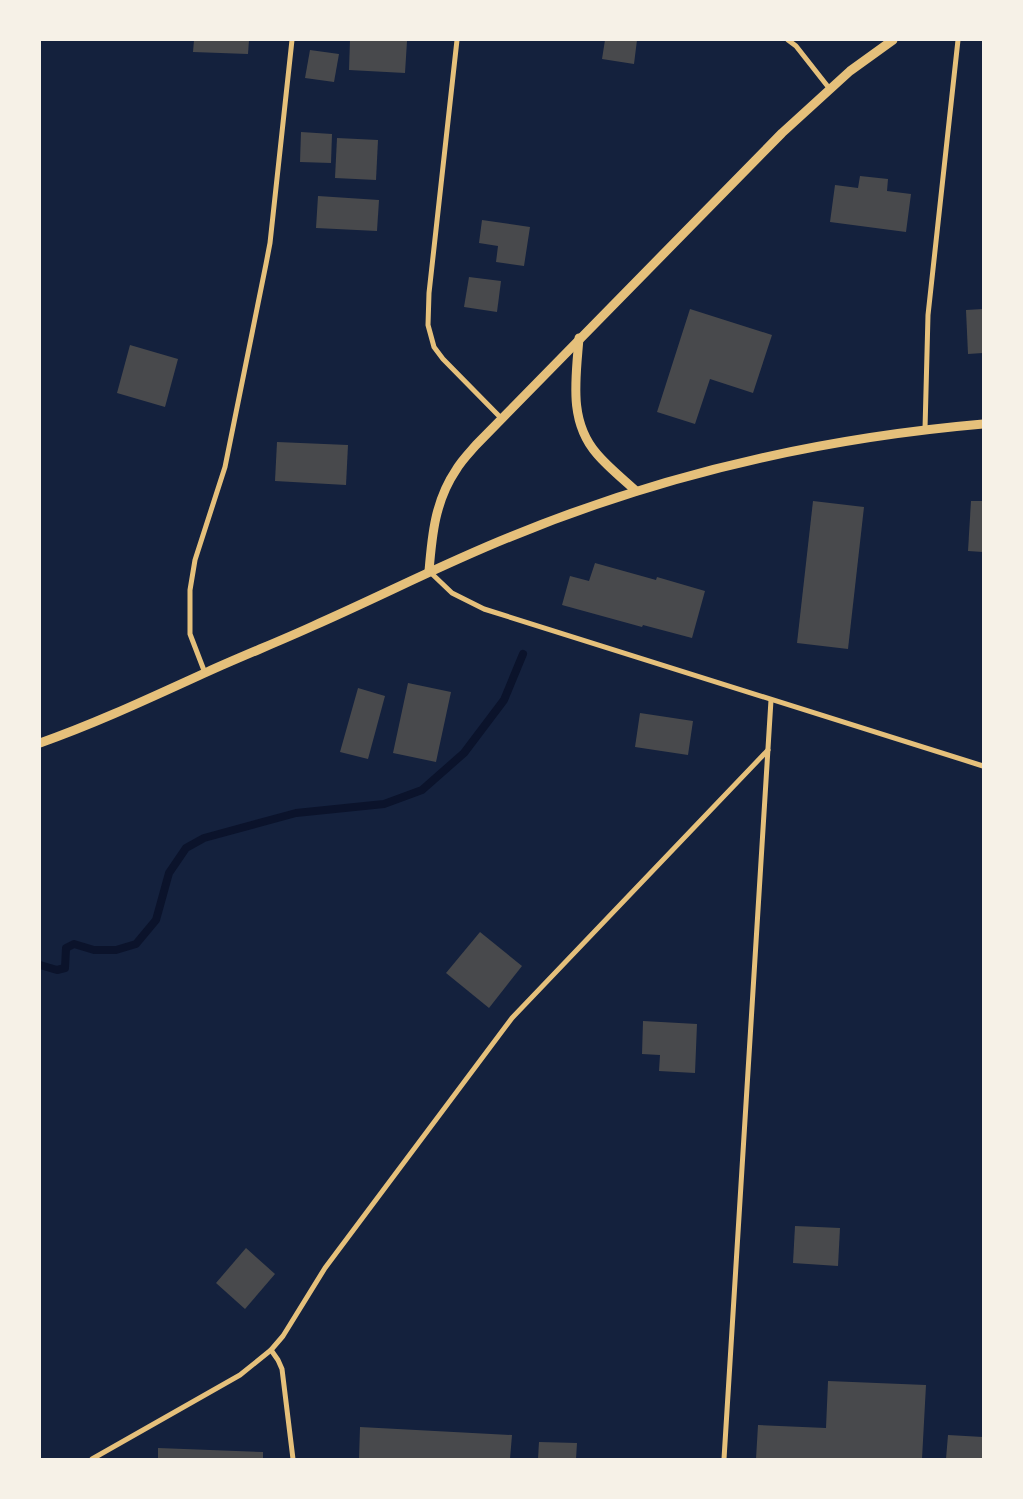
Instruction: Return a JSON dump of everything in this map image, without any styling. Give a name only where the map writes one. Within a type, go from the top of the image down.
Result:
[{"type":"street","points":[[205,673],[190,634],[190,590],[195,560],[225,467],[268,254],[292,40]]},
{"type":"street","points":[[457,40],[429,293],[428,325],[434,347],[443,359],[501,418]]},
{"type":"street","points":[[788,40],[796,46],[829,88]]},
{"type":"street","points":[[429,571],[434,522],[438,504],[456,469],[501,418],[782,133],[850,70],[892,40]]},
{"type":"street","points":[[925,429],[928,315],[958,40]]},
{"type":"street","points":[[579,338],[575,389],[578,421],[597,454],[636,491]]},
{"type":"street","points":[[40,743],[106,718],[311,627],[429,571],[520,533],[636,491],[694,475],[806,449],[925,429],[983,424]]},
{"type":"street","points":[[429,571],[452,593],[484,609],[983,766]]},
{"type":"street","points":[[724,1459],[771,700]]},
{"type":"street","points":[[92,1459],[240,1375],[271,1350],[283,1336],[325,1268],[512,1018],[768,750]]},
{"type":"street","points":[[271,1350],[282,1369],[293,1459]]},
{"type":"building","points":[[194,40],[249,40],[248,54],[193,52]]},
{"type":"building","points":[[350,40],[407,41],[405,73],[349,70]]},
{"type":"building","points":[[605,40],[637,40],[634,64],[602,59]]},
{"type":"building","points":[[310,50],[339,54],[334,82],[305,78]]},
{"type":"building","points":[[301,132],[332,134],[331,163],[300,162]]},
{"type":"building","points":[[337,138],[378,140],[376,180],[335,178]]},
{"type":"building","points":[[860,176],[888,179],[887,191],[911,194],[906,232],[830,222],[835,185],[858,188]]},
{"type":"building","points":[[318,196],[379,200],[377,231],[316,228]]},
{"type":"building","points":[[482,220],[530,227],[524,266],[496,262],[498,246],[479,243]]},
{"type":"building","points":[[469,277],[501,281],[497,312],[464,307]]},
{"type":"building","points":[[690,309],[772,335],[753,393],[710,379],[695,424],[657,412]]},
{"type":"building","points":[[983,309],[983,353],[968,354],[966,310]]},
{"type":"building","points":[[130,345],[178,359],[165,407],[117,393]]},
{"type":"building","points":[[277,442],[348,445],[346,485],[275,481]]},
{"type":"building","points":[[813,501],[864,507],[848,649],[797,643]]},
{"type":"building","points":[[971,501],[983,501],[983,552],[968,551]]},
{"type":"building","points":[[595,563],[656,580],[657,577],[705,591],[692,638],[643,625],[642,627],[562,605],[570,576],[589,581]]},
{"type":"building","points":[[408,683],[451,692],[436,762],[393,753]]},
{"type":"building","points":[[358,688],[385,696],[368,759],[340,752]]},
{"type":"building","points":[[640,713],[693,721],[688,755],[635,747]]},
{"type":"building","points":[[480,932],[522,966],[489,1008],[446,973]]},
{"type":"building","points":[[643,1021],[697,1024],[695,1073],[659,1071],[660,1055],[642,1054]]},
{"type":"building","points":[[795,1226],[840,1228],[838,1266],[793,1263]]},
{"type":"building","points":[[246,1248],[275,1274],[245,1309],[216,1283]]},
{"type":"building","points":[[828,1381],[926,1385],[922,1459],[756,1459],[758,1425],[826,1428]]},
{"type":"building","points":[[360,1427],[512,1435],[510,1459],[359,1459]]},
{"type":"building","points":[[948,1435],[983,1437],[983,1459],[946,1459]]},
{"type":"building","points":[[539,1442],[577,1443],[576,1459],[538,1459]]},
{"type":"building","points":[[158,1448],[263,1452],[263,1459],[158,1459]]},
{"type":"waterway","points":[[40,965],[57,970],[65,968],[66,948],[74,944],[94,950],[116,950],[136,944],[156,920],[169,873],[186,848],[204,838],[296,813],[384,804],[422,790],[464,753],[504,700],[523,654]]}]
